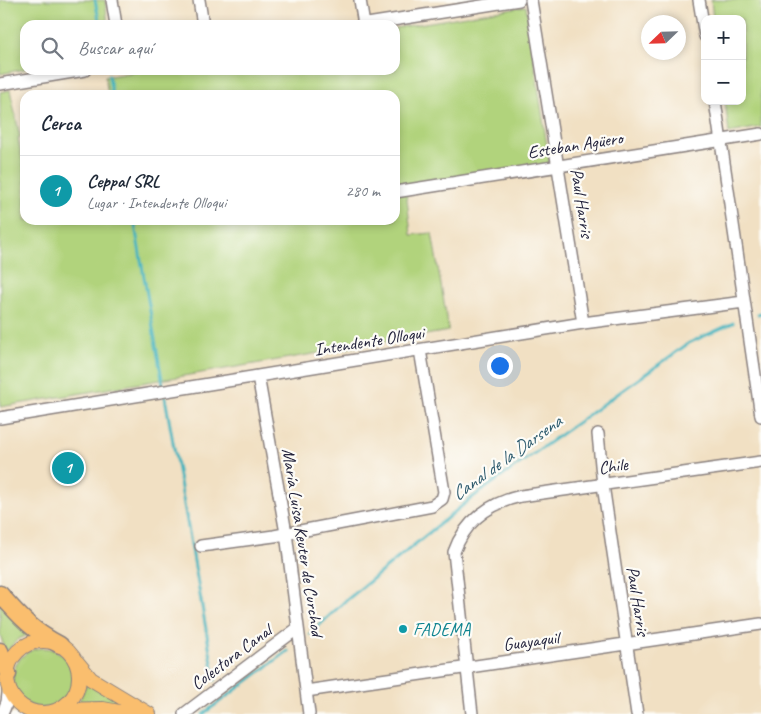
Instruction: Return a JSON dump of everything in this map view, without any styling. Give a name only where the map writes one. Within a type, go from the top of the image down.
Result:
[{"type":"highway","points":[[0,594],[27,624],[38,633],[60,645]]},
{"type":"highway","points":[[0,651],[8,679]]},
{"type":"main road","points":[[130,714],[103,709],[48,712],[27,708],[18,702],[8,679],[14,655],[22,648],[40,641],[60,645],[75,659],[91,679],[149,714]]},
{"type":"main road","points":[[48,712],[72,698],[77,689],[79,675],[75,659]]},
{"type":"street","points":[[112,0],[115,20]]},
{"type":"street","points":[[199,0],[202,20]]},
{"type":"street","points":[[360,0],[362,20]]},
{"type":"street","points":[[393,20],[519,0]]},
{"type":"street","name":"Paul Harris","points":[[531,0],[583,323]]},
{"type":"street","points":[[699,0],[702,15]]},
{"type":"street","points":[[0,84],[55,75]]},
{"type":"street","points":[[716,105],[761,416]]},
{"type":"street","name":"Esteban Agüero","points":[[400,191],[761,134]]},
{"type":"street","name":"Intendente Olloqui","points":[[0,418],[583,323],[744,302]]},
{"type":"street","points":[[201,546],[286,534],[432,506],[442,499],[444,492],[420,350]]},
{"type":"street","name":"María Luisa Keuter de Curchod","points":[[258,376],[286,534],[309,714]]},
{"type":"street","name":"Paul Harris","points":[[598,434],[603,485],[637,714]]},
{"type":"street","name":"Chile","points":[[472,714],[454,552],[464,530],[476,518],[492,506],[505,500],[761,462]]},
{"type":"street","name":"Guayaquil","points":[[306,691],[761,624]]},
{"type":"street","name":"Colectora Canal","points":[[184,714],[298,628]]},
{"type":"street","points":[[2,714],[7,702],[8,679]]},
{"type":"green space","points":[[0,0],[105,0],[107,20],[20,20],[20,70],[0,74]]},
{"type":"green space","points":[[711,0],[761,0],[761,127],[729,133],[726,105],[746,105],[746,15],[713,15]]},
{"type":"green space","points":[[526,6],[550,166],[406,190],[411,235],[432,233],[449,331],[0,407],[0,92],[10,90],[20,137],[18,138],[20,148],[20,225],[400,225],[400,90],[107,90],[105,77],[117,75],[400,75],[400,27]]},
{"type":"green space","points":[[0,603],[27,635],[17,640],[6,652],[0,635]]},
{"type":"green space","points":[[43,648],[59,653],[64,657],[68,662],[73,678],[68,694],[64,699],[59,703],[43,708],[27,703],[22,699],[18,694],[13,678],[18,662],[22,657],[27,653]]},
{"type":"green space","points":[[88,680],[137,710],[78,704]]},
{"type":"waterway","points":[[95,0],[99,20]]},
{"type":"waterway","points":[[109,76],[111,90]]},
{"type":"waterway","points":[[135,225],[163,385]]},
{"type":"waterway","name":"Canal de la Darsena","points":[[310,634],[343,603],[473,497],[689,343],[733,323]]},
{"type":"waterway","points":[[165,397],[215,680]]},
{"type":"waterway","name":"Canal de la Darsena","points":[[203,714],[288,651]]},
{"type":"place","name":"Ceppal SRL","points":[[68,468]]},
{"type":"place","name":"FADEMA","points":[[403,629]]}]
